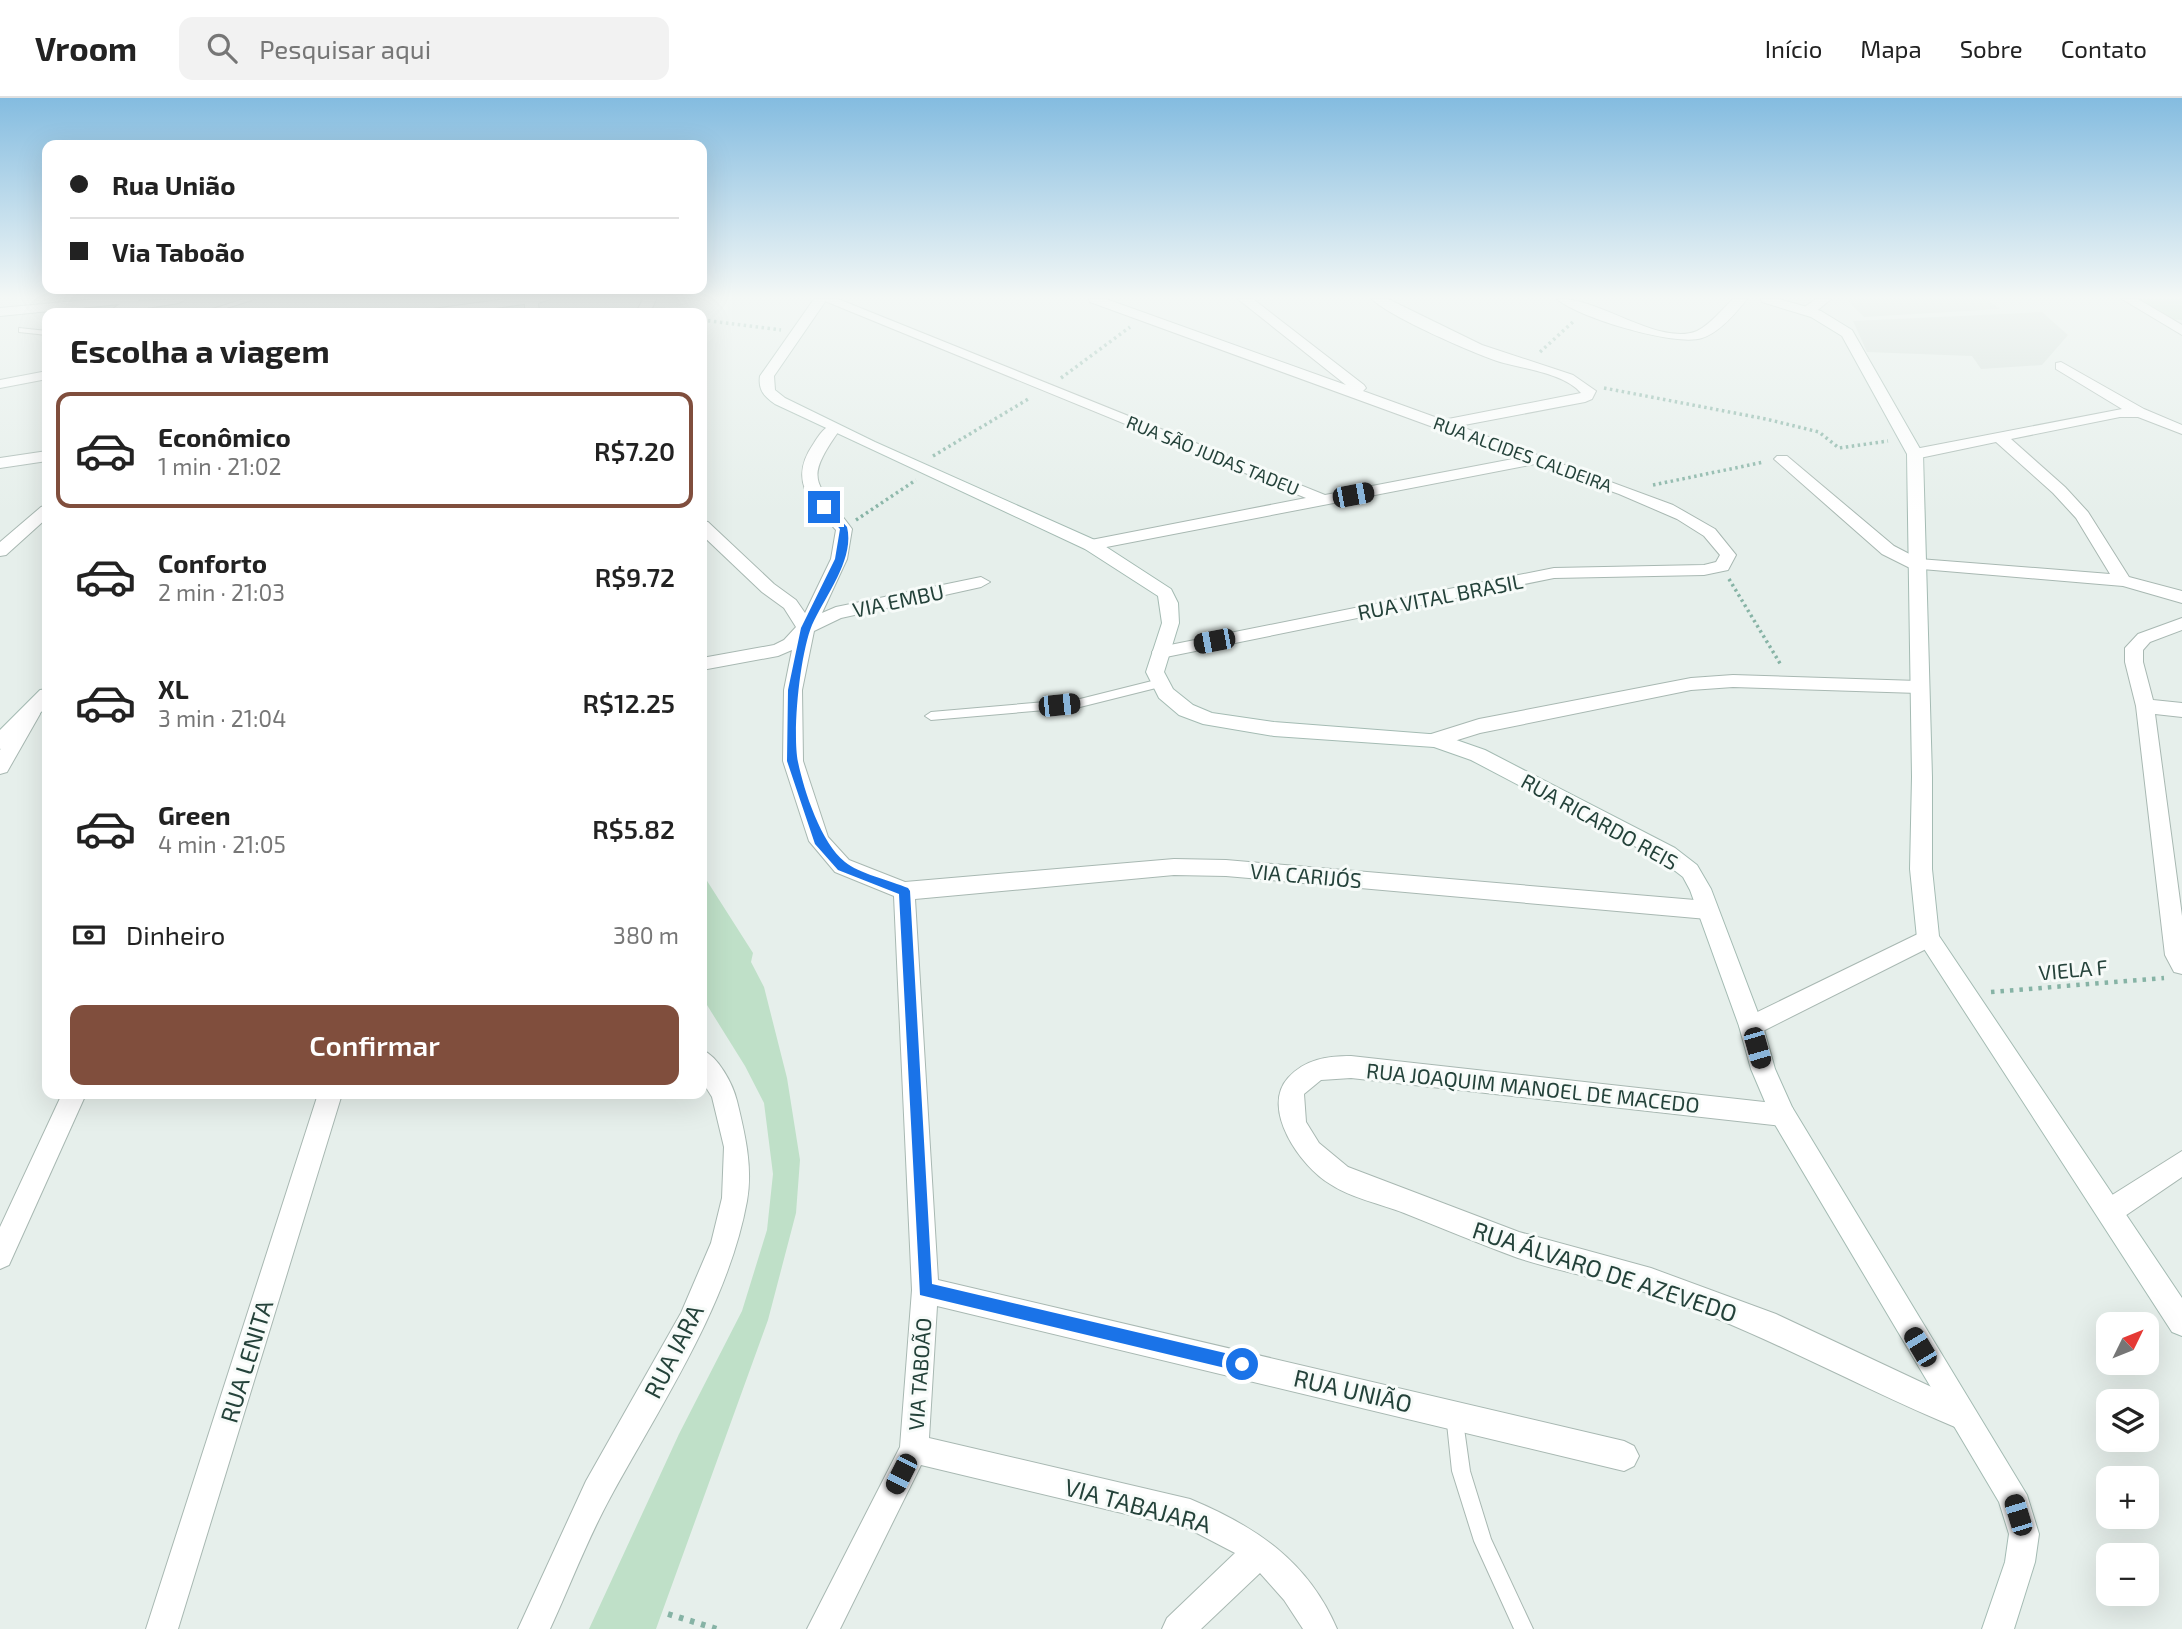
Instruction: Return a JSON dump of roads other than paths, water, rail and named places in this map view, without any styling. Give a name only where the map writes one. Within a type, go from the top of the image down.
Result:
[{"type":"street","points":[[771,370],[765,385],[768,392],[780,401],[925,471],[1091,545],[1165,593],[1171,602],[1172,620],[1155,672],[1160,682]]},
{"type":"street","name":"RUA SÃO JUDAS TADEU","points":[[1003,370],[1327,501]]},
{"type":"street","name":"RUA ALCIDES CALDEIRA","points":[[1294,370],[1625,491],[1677,514],[1723,545],[1728,555],[1722,566]]},
{"type":"street","points":[[1298,372],[1312,370]]},
{"type":"street","points":[[1337,370],[1375,400]]},
{"type":"street","points":[[1443,425],[1587,396],[1589,391],[1582,386],[1540,370]]},
{"type":"street","points":[[1869,370],[1911,446],[1922,777],[1921,869],[1928,938],[2182,1322]]},
{"type":"street","points":[[2068,370],[2140,413],[2182,430]]},
{"type":"street","points":[[0,384],[42,376]]},
{"type":"street","points":[[1911,446],[1999,437],[2112,414],[2140,413]]},
{"type":"street","points":[[834,428],[815,449],[809,461],[808,475],[818,498],[844,529],[839,559],[806,628],[793,690],[793,761],[819,841],[842,866],[904,891]]},
{"type":"street","points":[[1999,437],[2059,490],[2082,516],[2123,581]]},
{"type":"street","points":[[0,463],[42,457]]},
{"type":"street","points":[[1091,545],[1537,459]]},
{"type":"street","points":[[1782,459],[1888,550],[1916,564],[2123,581],[2182,597]]},
{"type":"street","points":[[0,551],[42,514]]},
{"type":"street","points":[[707,531],[768,588],[790,604],[806,628]]},
{"type":"street","name":"RUA VITAL BRASIL","points":[[1161,652],[1554,573],[1704,570],[1722,566]]},
{"type":"street","name":"VIA EMBU","points":[[707,663],[778,650],[790,644],[806,628],[836,613],[981,582]]},
{"type":"street","points":[[2175,971],[2177,914],[2145,706],[2134,662],[2134,648],[2144,638],[2182,624]]},
{"type":"street","name":"RUA RICARDO REIS","points":[[1160,682],[1166,693],[1186,709],[1229,723],[1434,740],[1478,754],[1668,854],[1689,871],[1700,889],[1751,1026],[1763,1069],[1783,1115],[2012,1495],[2024,1534],[2020,1562],[1998,1629]]},
{"type":"street","points":[[1434,740],[1479,726],[1691,684],[1791,682],[1918,687]]},
{"type":"street","points":[[0,742],[42,701]]},
{"type":"street","points":[[2145,706],[2182,710]]},
{"type":"street","points":[[0,767],[31,714]]},
{"type":"street","name":"VIA CARIJÓS","points":[[904,891],[1174,867],[1226,868],[1707,910]]},
{"type":"street","name":"VIA TABOÃO","points":[[823,1629],[914,1450],[925,1290],[904,891]]},
{"type":"street","points":[[1751,1026],[1928,938]]},
{"type":"street","name":"RUA JOAQUIM MANOEL DE MACEDO","points":[[1292,1091],[1303,1076],[1322,1067],[1351,1067],[1783,1115]]},
{"type":"street","name":"RUA IARA","points":[[534,1629],[597,1492],[691,1323],[724,1243],[735,1198],[736,1147],[723,1094],[707,1069]]},
{"type":"street","name":"RUA ÁLVARO DE AZEVEDO","points":[[1292,1091],[1294,1124],[1310,1152],[1339,1176],[1519,1245],[1651,1281],[1776,1328],[1962,1416]]},
{"type":"street","points":[[0,1256],[72,1099]]},
{"type":"street","name":"RUA LENITA","points":[[162,1629],[328,1099]]},
{"type":"street","points":[[2110,1211],[2182,1163]]},
{"type":"street","name":"RUA UNIÃO","points":[[925,1290],[1624,1456]]},
{"type":"street","name":"VIA TABAJARA","points":[[914,1450],[1190,1514],[1223,1527],[1260,1551],[1292,1582],[1321,1629]]},
{"type":"street","points":[[1178,1629],[1260,1551]]},
{"type":"lane","points":[[931,716],[1080,703],[1160,682]]},
{"type":"lane","points":[[1454,1414],[1461,1471],[1483,1541],[1524,1629]]}]
